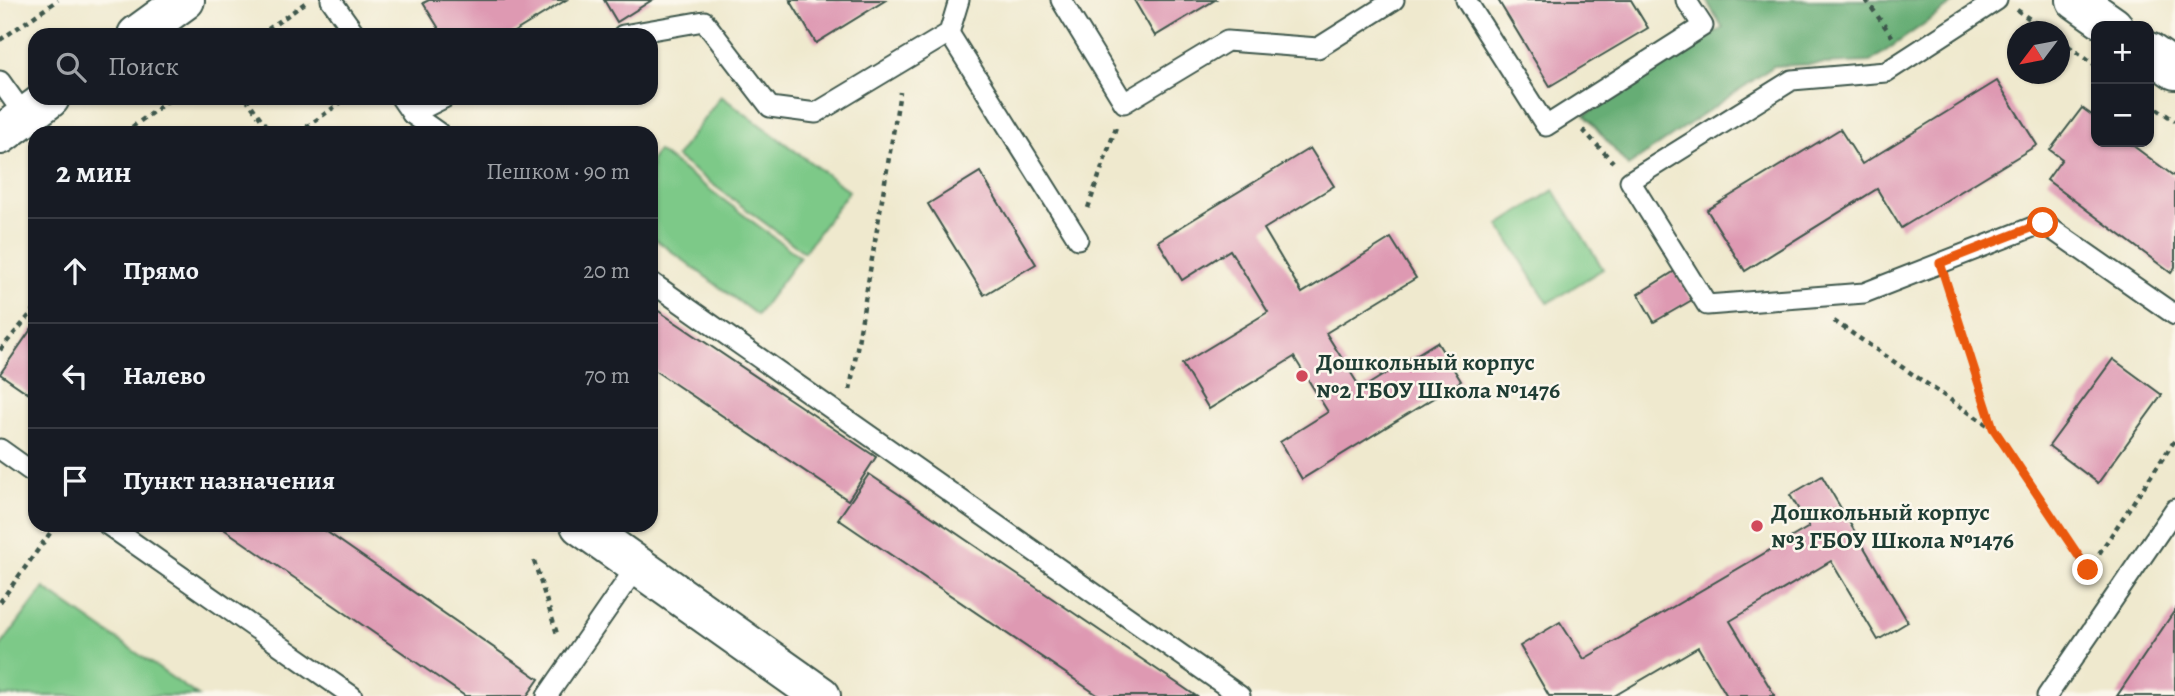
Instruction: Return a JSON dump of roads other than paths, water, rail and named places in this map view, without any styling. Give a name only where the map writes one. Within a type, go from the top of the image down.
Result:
[{"type":"street","points":[[147,28],[185,0]]},
{"type":"street","points":[[2154,55],[2175,70]]},
{"type":"street","points":[[590,532],[821,696]]},
{"type":"lane","points":[[331,0],[351,28]]},
{"type":"lane","points":[[658,29],[704,21],[770,107],[816,113],[948,33],[959,0]]},
{"type":"lane","points":[[1061,0],[1124,103],[1227,41],[1318,48],[1394,0]]},
{"type":"lane","points":[[1466,0],[1546,126],[1703,26],[1686,0]]},
{"type":"lane","points":[[2005,4],[1886,72],[1792,80],[1630,181],[1707,304],[1864,293],[2043,223],[2175,315]]},
{"type":"lane","points":[[948,33],[1078,239]]},
{"type":"lane","points":[[0,81],[24,124]]},
{"type":"lane","points":[[406,106],[430,126]]},
{"type":"lane","points":[[658,287],[1240,696]]},
{"type":"lane","points":[[0,449],[28,469]]},
{"type":"lane","points":[[2047,696],[2175,509]]},
{"type":"lane","points":[[118,532],[352,696]]},
{"type":"lane","points":[[547,696],[638,566]]},
{"type":"place","name":"Дошкольный корпус №2 ГБОУ Школа №1476","points":[[1302,376]]},
{"type":"place","name":"Дошкольный корпус №3 ГБОУ Школа №1476","points":[[1757,526]]}]
